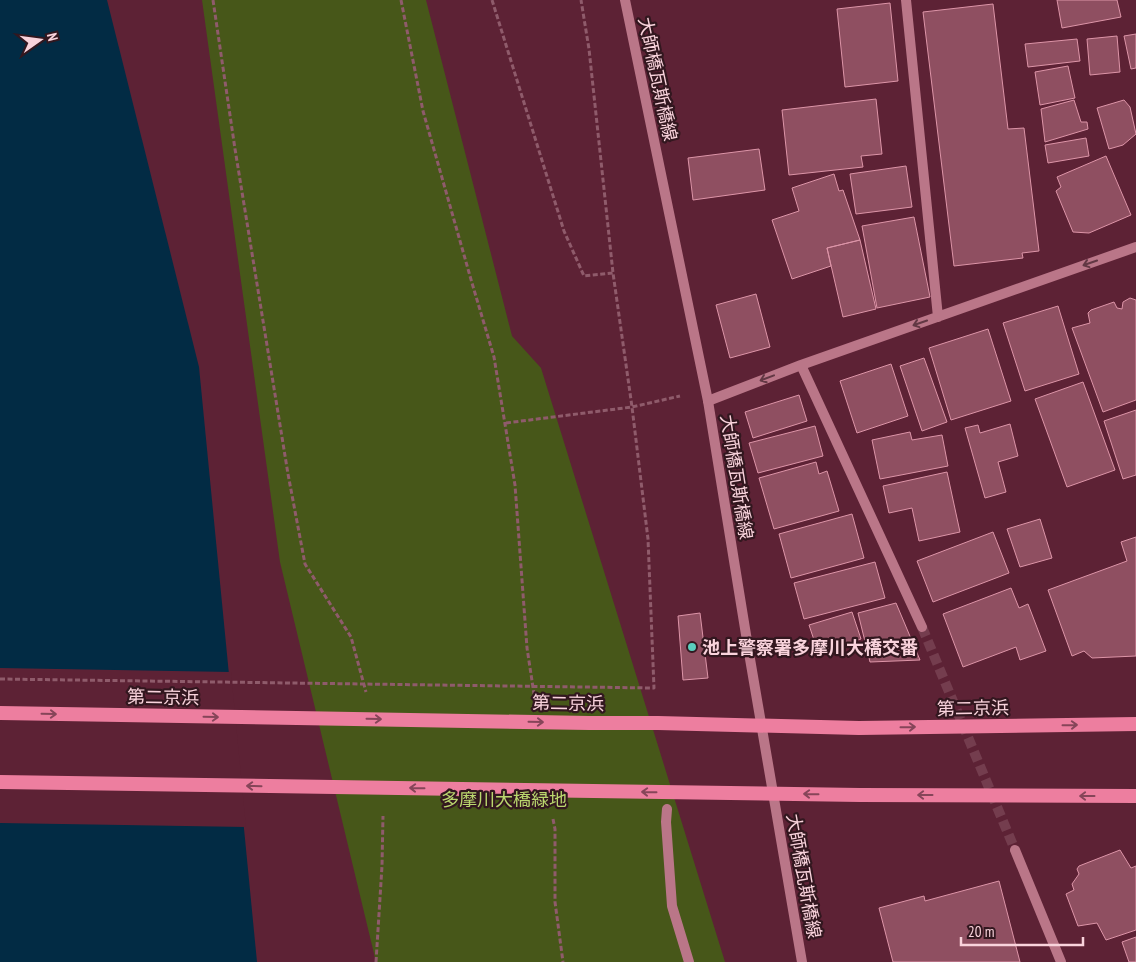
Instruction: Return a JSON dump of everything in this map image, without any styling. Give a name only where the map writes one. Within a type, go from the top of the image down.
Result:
[{"type":"highway","name":"第二京浜","points":[[0,713],[859,728],[1136,724]]},
{"type":"highway","points":[[0,782],[860,795],[1136,796]]},
{"type":"street","name":"大師橋瓦斯橋線","points":[[625,0],[708,401],[802,962]]},
{"type":"street","points":[[906,0],[938,317]]},
{"type":"street","points":[[708,401],[801,365],[1136,247]]},
{"type":"street","points":[[801,365],[922,627]]},
{"type":"street","points":[[666,809],[672,906],[689,962]]},
{"type":"street","points":[[1015,850],[1061,962]]},
{"type":"path","points":[[213,0],[284,454],[305,564],[351,637],[366,692]]},
{"type":"path","points":[[401,0],[422,111],[494,358],[515,485],[527,648],[534,696]]},
{"type":"path","points":[[492,0],[564,231],[584,276],[612,273]]},
{"type":"path","points":[[0,679],[654,688],[648,539],[632,407],[612,273],[589,49],[581,0]]},
{"type":"path","points":[[506,423],[632,407],[684,395]]},
{"type":"path","points":[[552,810],[555,829],[554,902],[563,962]]},
{"type":"path","points":[[376,962],[383,816]]},
{"type":"green space","name":"多摩川大橋緑地","points":[[202,0],[426,0],[512,336],[541,368],[725,962],[376,962],[280,562]]},
{"type":"water","points":[[0,0],[107,0],[199,367],[257,962],[0,962]]},
{"type":"pier","points":[[0,668],[231,672],[246,827],[0,823]]},
{"type":"building","points":[[1057,0],[1117,0],[1121,17],[1062,28]]},
{"type":"building","points":[[890,3],[898,81],[845,87],[837,9]]},
{"type":"building","points":[[993,4],[1008,129],[1024,128],[1039,251],[1022,253],[1023,258],[954,266],[923,12]]},
{"type":"building","points":[[1136,34],[1136,68],[1131,69],[1124,36]]},
{"type":"building","points":[[1117,36],[1120,72],[1090,75],[1087,39]]},
{"type":"building","points":[[1077,39],[1080,61],[1028,67],[1025,44]]},
{"type":"building","points":[[1068,66],[1075,98],[1040,105],[1035,72]]},
{"type":"building","points":[[876,99],[882,154],[861,156],[863,167],[789,175],[782,110]]},
{"type":"building","points":[[1074,100],[1081,122],[1087,122],[1088,129],[1045,142],[1041,109]]},
{"type":"building","points":[[1124,100],[1130,107],[1136,134],[1123,145],[1109,149],[1097,108]]},
{"type":"building","points":[[1086,138],[1089,156],[1048,163],[1045,145]]},
{"type":"building","points":[[759,149],[765,190],[693,200],[688,158]]},
{"type":"building","points":[[1106,156],[1131,215],[1089,233],[1073,232],[1056,191],[1061,187],[1057,177]]},
{"type":"building","points":[[906,166],[912,207],[856,214],[850,174]]},
{"type":"building","points":[[834,174],[839,191],[843,190],[860,240],[827,248],[831,266],[792,279],[772,220],[799,211],[792,188]]},
{"type":"building","points":[[914,217],[930,297],[877,308],[862,226]]},
{"type":"building","points":[[860,240],[876,309],[843,317],[827,248]]},
{"type":"building","points":[[756,294],[770,347],[730,358],[716,305]]},
{"type":"building","points":[[1130,298],[1136,300],[1136,400],[1103,412],[1072,328],[1090,323],[1088,313],[1091,310],[1114,302],[1117,308],[1122,309],[1123,302]]},
{"type":"building","points":[[1058,306],[1079,374],[1025,391],[1003,323]]},
{"type":"building","points":[[988,329],[1011,401],[951,420],[929,348]]},
{"type":"building","points":[[924,358],[947,422],[922,431],[900,366]]},
{"type":"building","points":[[891,364],[908,416],[857,433],[840,381]]},
{"type":"building","points":[[1083,382],[1115,470],[1067,487],[1035,399]]},
{"type":"building","points":[[799,395],[807,421],[753,438],[745,412]]},
{"type":"building","points":[[1136,410],[1136,475],[1123,479],[1104,421]]},
{"type":"building","points":[[1010,424],[1018,456],[998,462],[1006,492],[985,498],[965,428],[978,425],[980,433]]},
{"type":"building","points":[[815,426],[823,456],[758,473],[749,443]]},
{"type":"building","points":[[910,432],[912,440],[942,435],[948,466],[880,479],[872,440]]},
{"type":"building","points":[[816,462],[819,474],[827,471],[839,511],[774,529],[759,478]]},
{"type":"building","points":[[947,472],[960,532],[919,541],[912,508],[889,513],[883,486]]},
{"type":"building","points":[[852,514],[864,558],[791,578],[779,534]]},
{"type":"building","points":[[1040,519],[1052,558],[1020,567],[1007,529]]},
{"type":"building","points":[[993,532],[1009,573],[933,602],[917,561]]},
{"type":"building","points":[[1136,537],[1136,656],[1092,658],[1084,651],[1072,656],[1048,590],[1127,561],[1121,542]]},
{"type":"building","points":[[875,562],[885,598],[804,619],[794,583]]},
{"type":"building","points":[[1011,588],[1019,608],[1028,604],[1046,651],[1020,660],[1016,647],[963,667],[943,614]]},
{"type":"building","points":[[896,603],[920,660],[870,662],[858,613]]},
{"type":"building","points":[[852,612],[861,639],[818,652],[809,625]]},
{"type":"building","name":"池上警察署多摩川大橋交番","points":[[700,613],[708,678],[683,680],[678,616]]},
{"type":"building","points":[[1120,850],[1131,868],[1136,866],[1136,930],[1106,940],[1097,923],[1078,926],[1066,894],[1074,890],[1072,884],[1079,874],[1077,869],[1079,866]]},
{"type":"building","points":[[999,881],[1020,962],[893,962],[879,908],[924,896],[925,901]]},
{"type":"building","points":[[1136,937],[1136,962],[1129,962],[1122,942]]},
{"type":"tunnel","points":[[922,627],[1015,850]]},
{"type":"place","name":"池上警察署多摩川大橋交番","points":[[692,647]]}]
